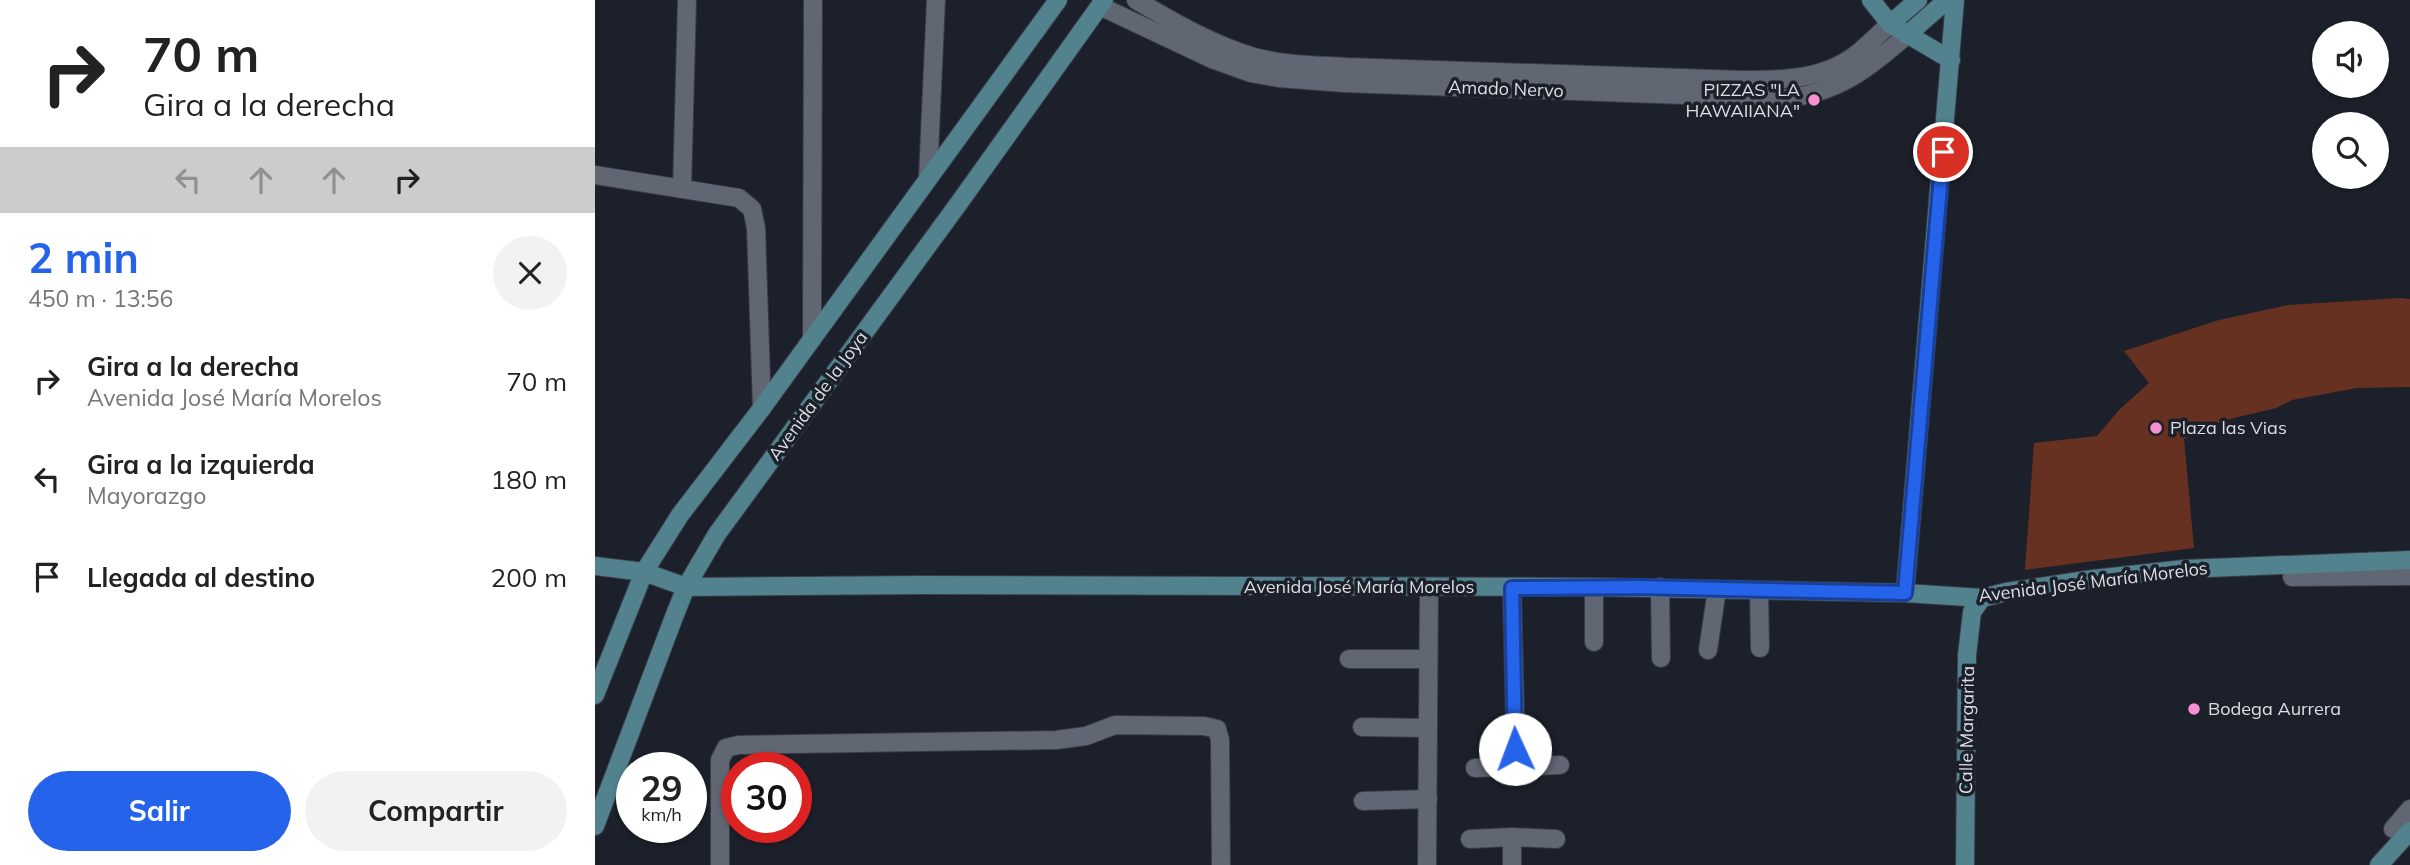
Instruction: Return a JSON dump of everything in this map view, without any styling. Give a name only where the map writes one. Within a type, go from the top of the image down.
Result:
[{"type":"main road","points":[[595,695],[644,572],[680,515],[762,408],[1058,0]]},
{"type":"main road","points":[[1871,0],[1890,24],[1951,61]]},
{"type":"main road","points":[[1890,24],[1918,0]]},
{"type":"main road","points":[[1907,34],[1947,0]]},
{"type":"main road","points":[[1905,593],[1955,0]]},
{"type":"main road","name":"Avenida de la Joya","points":[[595,826],[686,587],[717,534],[1102,3]]},
{"type":"main road","name":"Avenida José María Morelos","points":[[644,572],[686,587],[1660,587],[1905,593],[1982,598],[2093,579],[2185,569],[2410,560]]},
{"type":"main road","points":[[595,566],[644,572]]},
{"type":"main road","points":[[595,571],[644,572]]},
{"type":"main road","name":"Calle Margarita","points":[[1965,865],[1967,655],[1972,612],[1982,598]]},
{"type":"main road","points":[[2379,865],[2401,830]]},
{"type":"street","points":[[682,189],[687,0]]},
{"type":"street","points":[[812,336],[813,0]]},
{"type":"street","points":[[928,177],[936,0]]},
{"type":"street","name":"Amado Nervo","points":[[1136,0],[1218,43],[1255,57],[1282,62],[1346,67],[1742,80],[1785,80],[1814,75],[1857,54],[1890,24]]},
{"type":"street","name":"Amado Nervo","points":[[1102,3],[1212,59],[1251,73],[1345,83],[1788,98],[1828,89],[1847,81],[1868,68],[1907,34]]},
{"type":"street","points":[[595,175],[739,198],[752,209],[756,228],[762,408]]},
{"type":"street","points":[[2292,577],[2410,576]]},
{"type":"street","points":[[1427,865],[1429,587]]},
{"type":"street","points":[[1594,587],[1594,642]]},
{"type":"street","points":[[1660,587],[1661,658]]},
{"type":"street","points":[[1512,588],[1516,765]]},
{"type":"street","points":[[1708,650],[1717,589]]},
{"type":"street","points":[[1759,590],[1760,648]]},
{"type":"street","points":[[1349,660],[1428,659]]},
{"type":"street","points":[[720,865],[720,760],[726,748],[738,745],[1056,740],[1086,736],[1115,725],[1204,726],[1217,729],[1220,740],[1221,865]]},
{"type":"street","points":[[1362,727],[1428,728]]},
{"type":"street","points":[[1475,768],[1560,765]]},
{"type":"street","points":[[1363,801],[1427,799]]},
{"type":"street","points":[[2401,830],[2410,809]]},
{"type":"street","points":[[1512,837],[1512,865]]},
{"type":"street","points":[[1470,839],[1556,839]]},
{"type":"building","name":"Plaza las Vias","points":[[2410,299],[2410,387],[2357,388],[2292,400],[2276,408],[2226,420],[2184,439],[2194,548],[2025,570],[2034,443],[2097,436],[2119,410],[2149,383],[2124,351],[2219,320],[2288,305]]},
{"type":"place","name":"PIZZAS \"LA HAWAIIANA\"","points":[[1814,100]]},
{"type":"place","name":"Plaza las Vias","points":[[2156,428]]},
{"type":"place","name":"Bodega Aurrera","points":[[2194,709]]},
{"type":"route","points":[[1515,749],[1512,588],[1638,587],[1905,593],[1943,152]]}]
